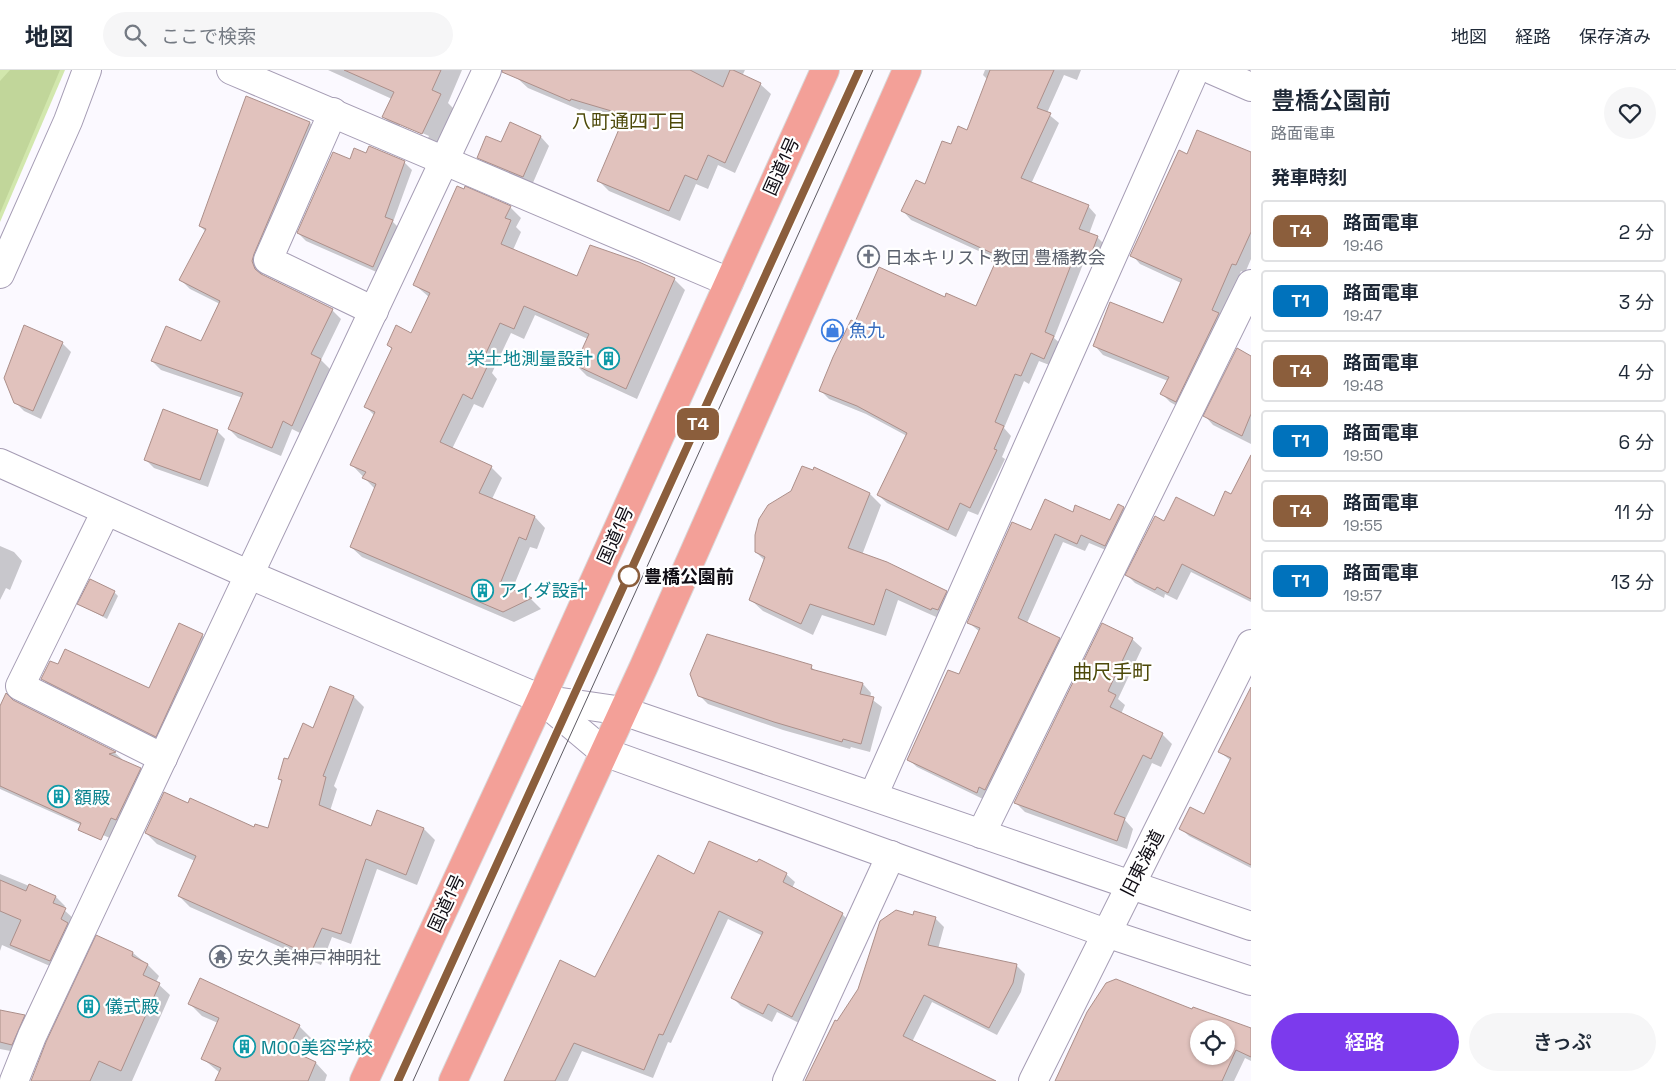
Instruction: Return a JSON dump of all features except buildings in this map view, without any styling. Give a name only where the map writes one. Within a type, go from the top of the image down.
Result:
[{"type":"highway","name":"国道1号","points":[[364,1081],[541,699],[825,70]]},
{"type":"highway","points":[[453,1081],[623,711],[908,70]]},
{"type":"street","points":[[0,274],[68,121],[88,70]]},
{"type":"street","points":[[231,70],[728,282]]},
{"type":"street","points":[[14,1081],[32,1036],[487,70]]},
{"type":"street","points":[[873,796],[1195,70]]},
{"type":"street","points":[[1212,70],[1251,87]]},
{"type":"street","points":[[333,112],[268,260],[374,311]]},
{"type":"street","points":[[981,834],[1251,284]]},
{"type":"street","points":[[0,463],[250,575],[541,699],[623,711],[1251,926]]},
{"type":"street","points":[[106,511],[20,686],[164,758]]},
{"type":"street","name":"旧東海道","points":[[1033,1081],[1251,644]]},
{"type":"street","points":[[541,699],[604,752],[1106,934],[1251,981]]},
{"type":"street","points":[[787,1081],[891,855]]},
{"type":"green space","points":[[0,70],[65,70],[0,222]]},
{"type":"green space","points":[[10,70],[60,70],[0,213],[0,81]]},
{"type":"tram line","points":[[398,1081],[859,70]]},
{"type":"tram line","name":"T4","points":[[398,1081],[598,647],[859,70]]},
{"type":"tram line","points":[[413,1081],[873,70]]},
{"type":"place","name":"日本キリスト教団 豊橋教会","points":[[869,257]]},
{"type":"place","name":"魚九","points":[[833,330]]},
{"type":"place","name":"栄土地測量設計","points":[[609,358]]},
{"type":"place","name":"豊橋公園前","points":[[629,576]]},
{"type":"place","name":"アイダ設計","points":[[483,590]]},
{"type":"place","name":"額殿","points":[[58,797]]},
{"type":"place","name":"安久美神戸神明社","points":[[221,957]]},
{"type":"place","name":"儀式殿","points":[[89,1006]]},
{"type":"place","name":"MOO美容学校","points":[[245,1047]]},
{"type":"district","name":"八町通四丁目","points":[[629,121]]},
{"type":"district","name":"曲尺手町","points":[[1112,672]]}]
